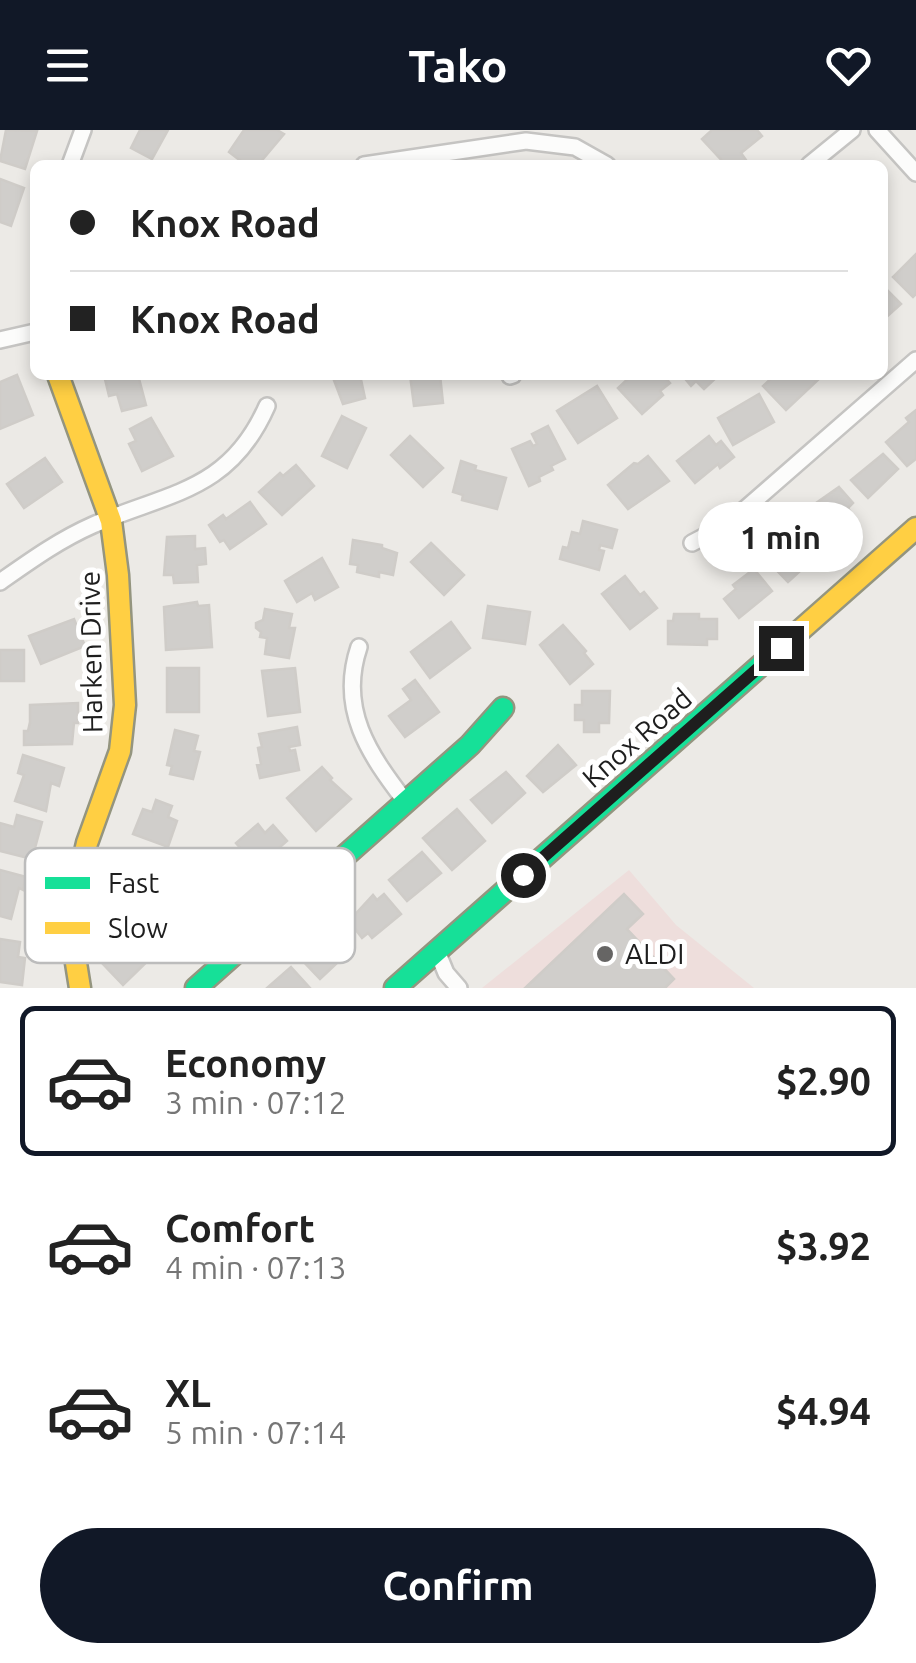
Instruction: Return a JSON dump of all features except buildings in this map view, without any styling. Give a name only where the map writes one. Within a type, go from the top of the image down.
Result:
[{"type":"street","points":[[72,160],[83,130]]},
{"type":"street","points":[[815,160],[852,130]]},
{"type":"street","points":[[877,130],[916,173]]},
{"type":"street","points":[[398,160],[526,141],[575,147],[598,160]]},
{"type":"street","points":[[0,340],[30,333]]},
{"type":"street","points":[[692,544],[728,524],[916,360]]},
{"type":"street","name":"Harken Drive","points":[[59,380],[73,426],[110,519],[118,573],[126,722],[116,764],[84,848]]},
{"type":"street","points":[[0,582],[62,540],[196,486],[228,464],[249,440],[267,406]]},
{"type":"street","name":"Knox Road","points":[[394,988],[916,528]]},
{"type":"street","points":[[360,647],[352,689],[356,717],[364,742],[404,802]]},
{"type":"street","points":[[353,848],[470,745],[504,708]]},
{"type":"street","points":[[437,951],[446,973],[460,988]]},
{"type":"street","name":"Harken Drive","points":[[75,963],[80,988]]},
{"type":"street","points":[[196,988],[224,963]]},
{"type":"shaded area","points":[[629,870],[676,925],[754,988],[482,988]]},
{"type":"traffic: fast","points":[[395,988],[795,635]]},
{"type":"traffic: fast","points":[[354,848],[470,745],[503,708]]},
{"type":"traffic: fast","points":[[196,988],[224,963]]},
{"type":"traffic: slow","points":[[60,380],[111,521],[118,575],[125,705],[120,751],[86,848]]},
{"type":"traffic: slow","points":[[795,635],[916,528]]},
{"type":"traffic: slow","points":[[76,963],[80,988]]},
{"type":"place","name":"ALDI","points":[[605,954]]},
{"type":"route","points":[[523,875],[781,648]]}]
